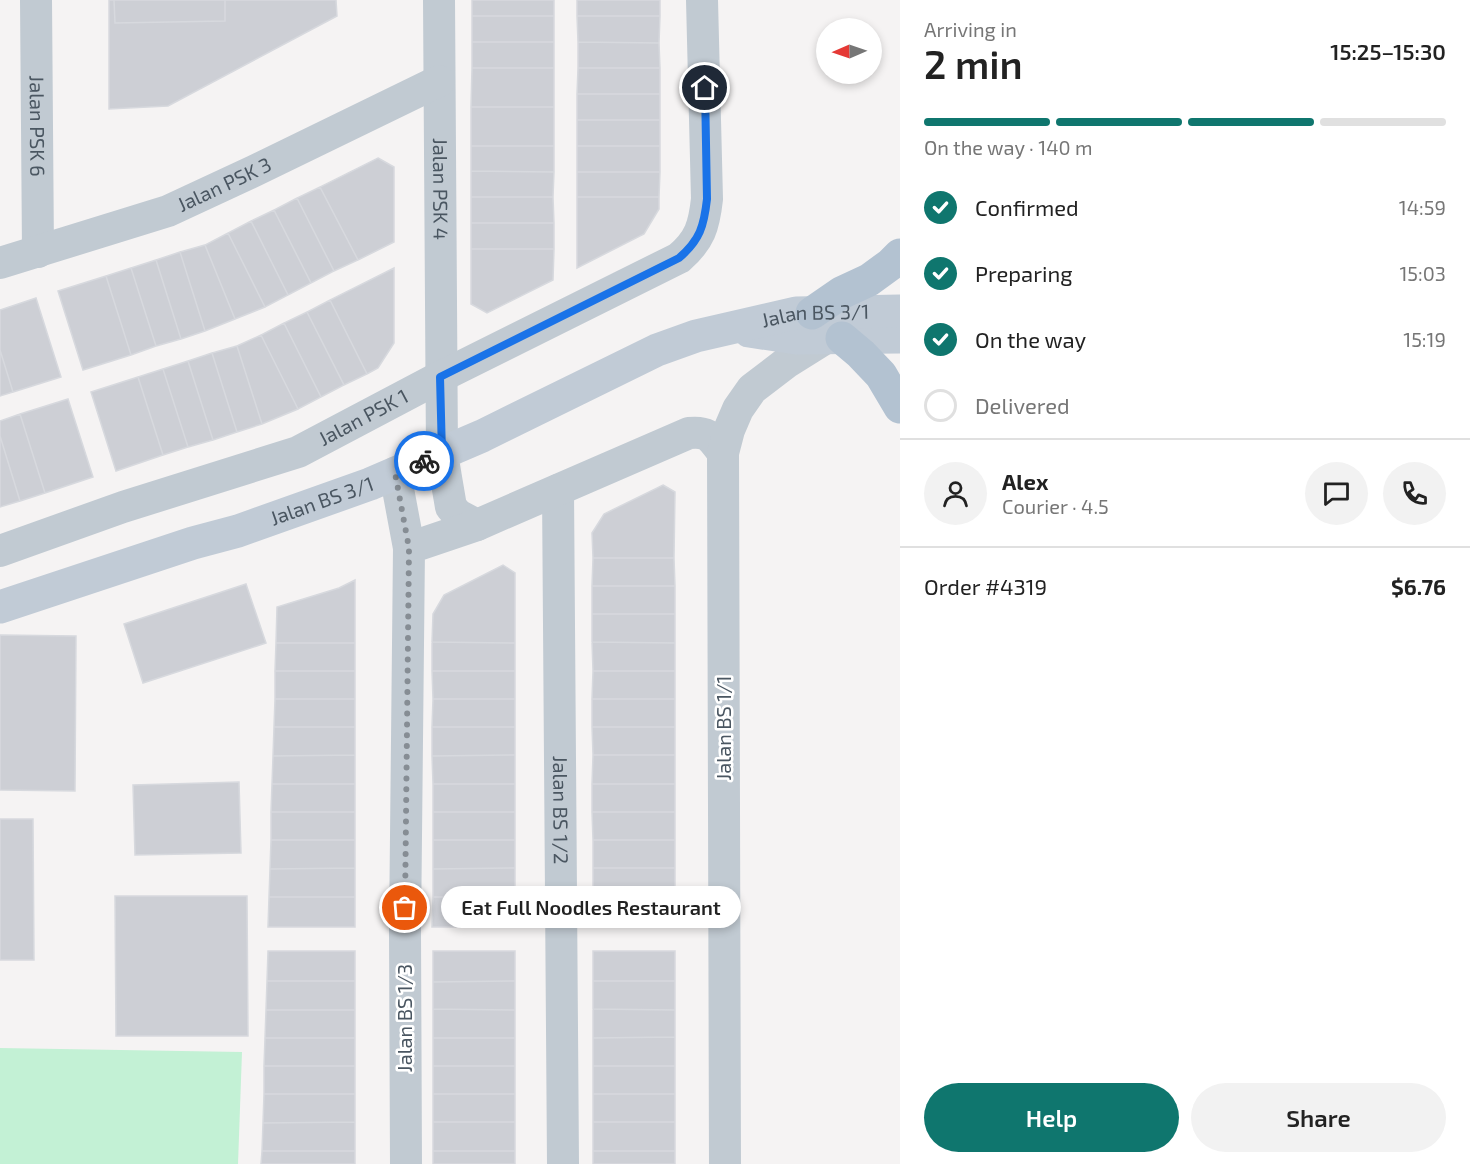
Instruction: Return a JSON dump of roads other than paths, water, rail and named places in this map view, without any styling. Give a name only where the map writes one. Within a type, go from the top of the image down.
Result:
[{"type":"main road","points":[[900,255],[869,280],[841,293],[826,330],[861,354],[881,375],[900,407]]},
{"type":"street","name":"Jalan PSK 6","points":[[36,0],[38,252]]},
{"type":"street","name":"Jalan PSK 4","points":[[439,0],[442,454],[451,507],[458,515],[477,525]]},
{"type":"street","name":"Jalan PSK 1","points":[[0,551],[123,507],[298,452],[440,377],[679,258],[692,247],[706,214],[702,0]]},
{"type":"street","name":"Jalan PSK 3","points":[[0,263],[168,211],[439,81]]},
{"type":"street","name":"Jalan BS 3/1","points":[[826,330],[900,311]]},
{"type":"street","name":"Jalan BS 3/1","points":[[0,607],[193,543],[238,531],[370,484],[482,436],[657,350],[696,336],[796,313],[826,330],[900,337]]},
{"type":"street","name":"Jalan BS 1/1","points":[[725,1164],[723,453],[738,408],[752,389],[826,330]]},
{"type":"street","points":[[409,548],[477,525],[689,433],[700,432],[710,436],[723,453]]},
{"type":"street","name":"Jalan BS 1/3","points":[[395,473],[409,548],[405,932],[406,1164]]},
{"type":"street","name":"Jalan BS 1/2","points":[[558,490],[563,1164]]},
{"type":"place","name":"Eat Full Noodles Restaurant","points":[[405,908]]}]
